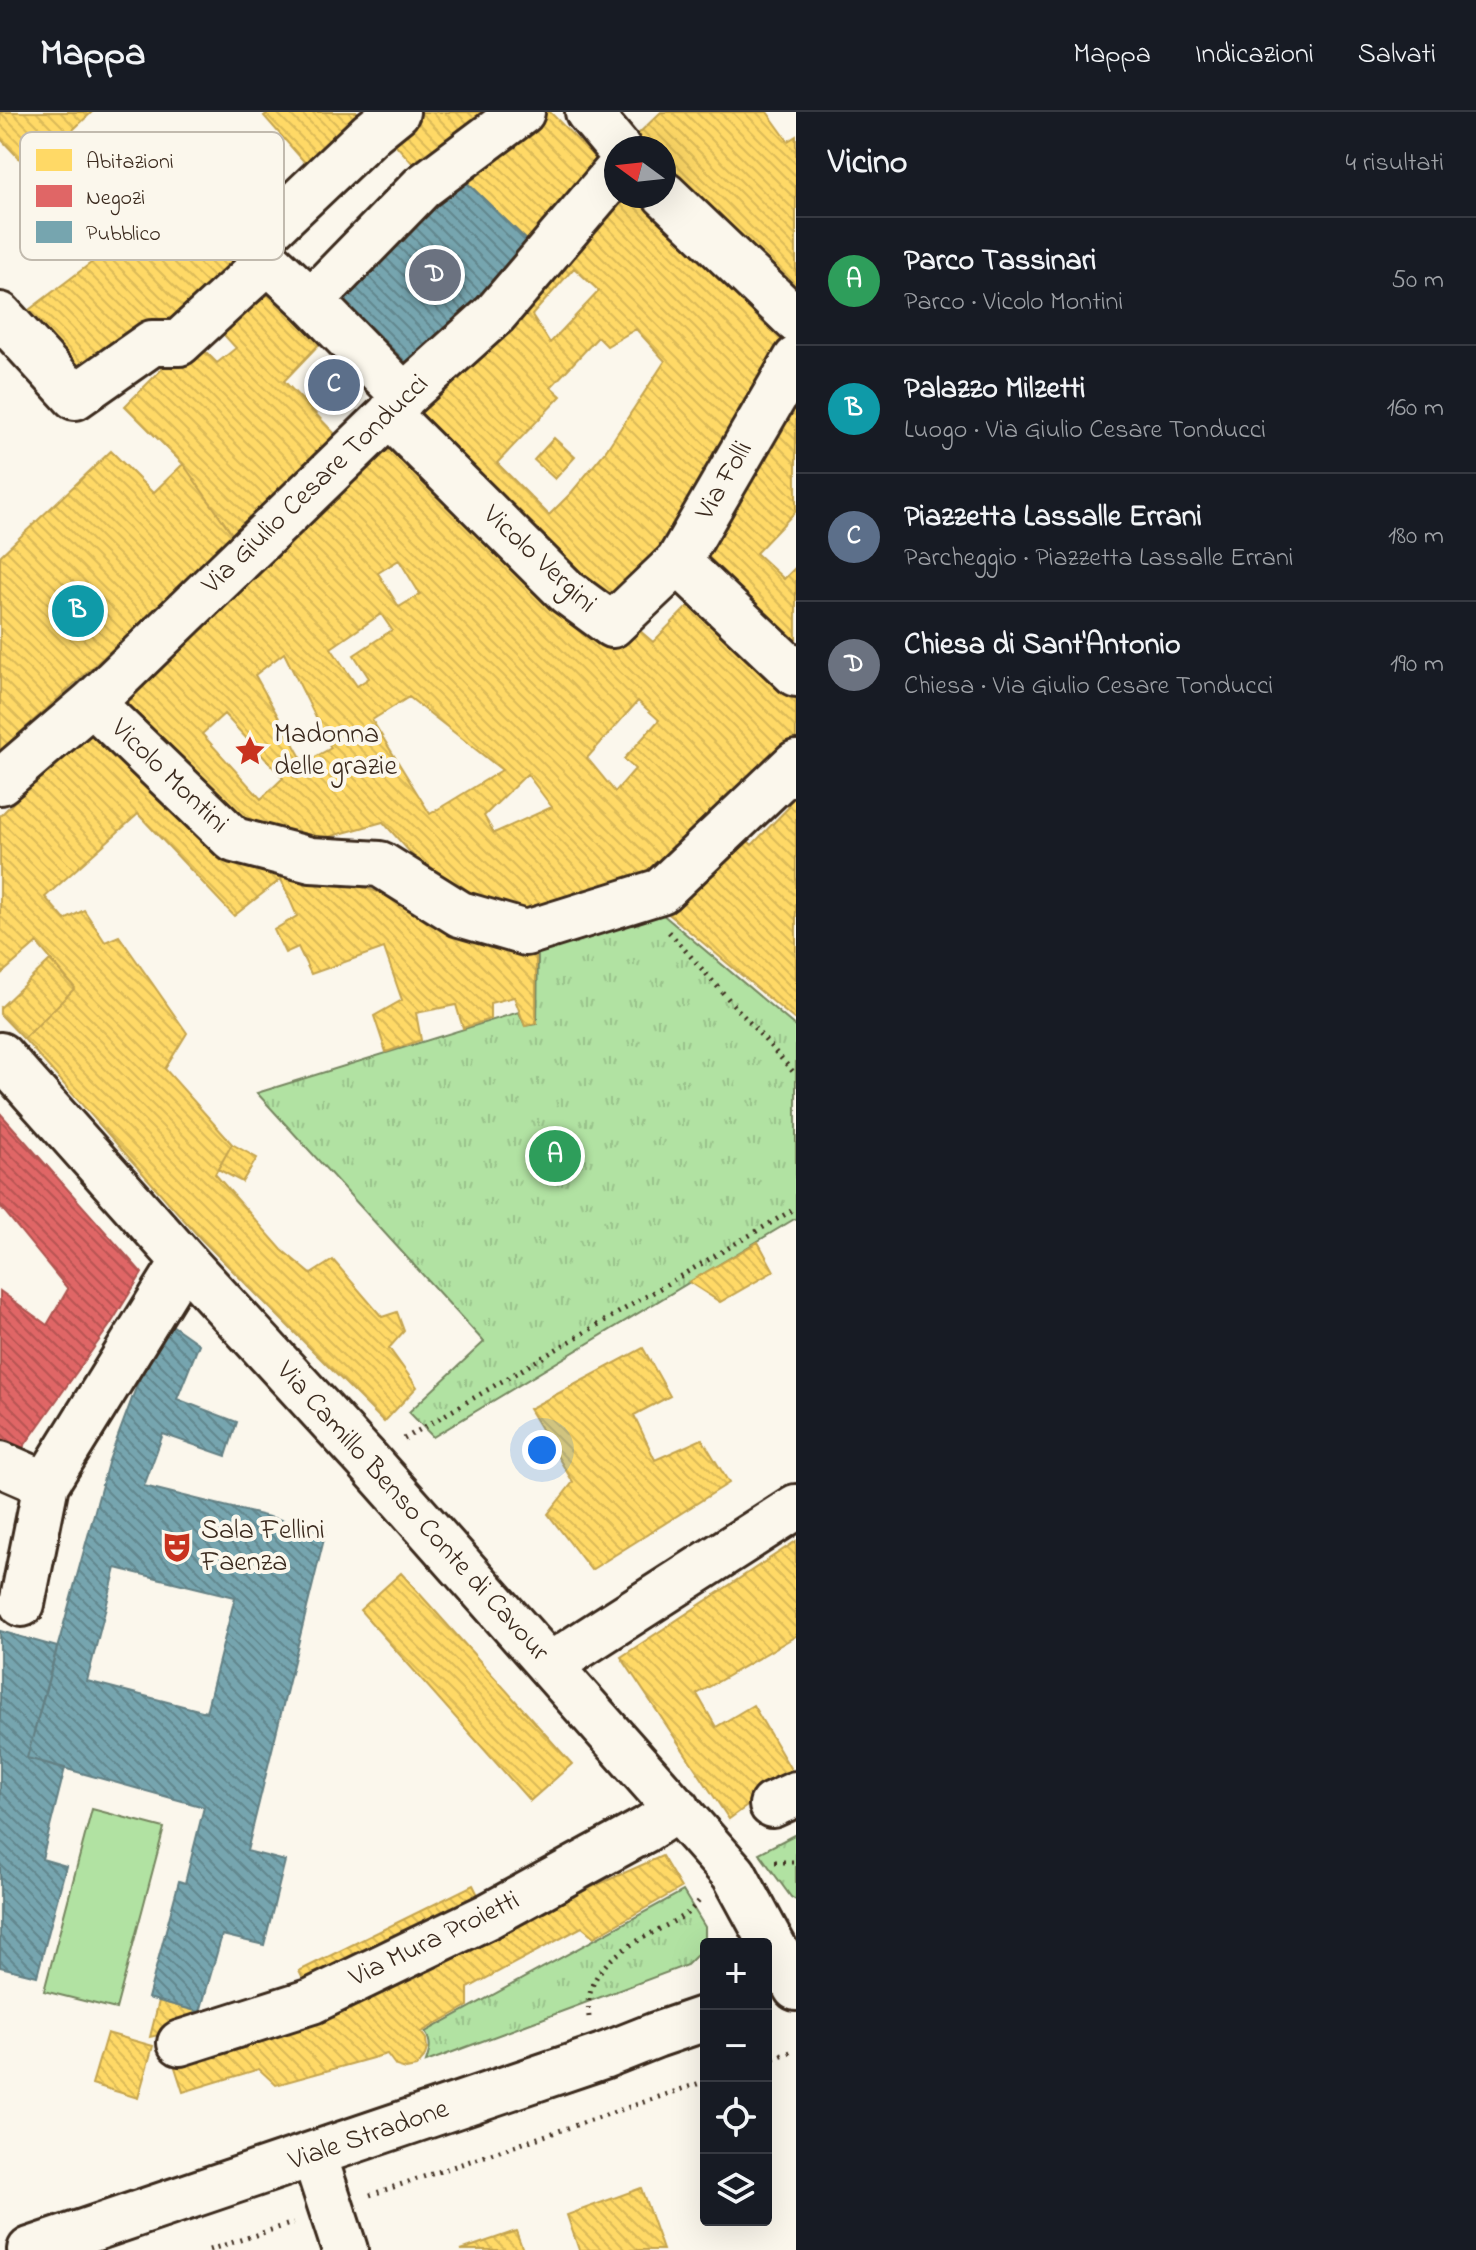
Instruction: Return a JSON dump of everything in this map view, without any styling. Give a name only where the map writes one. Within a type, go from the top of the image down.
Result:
[{"type":"street","points":[[284,216],[397,112]]},
{"type":"street","points":[[323,314],[422,187],[522,112]]},
{"type":"street","name":"Via Giulio Cesare Tonducci","points":[[0,782],[92,703],[396,406],[495,314],[610,135]]},
{"type":"street","points":[[676,205],[796,320]]},
{"type":"street","points":[[0,315],[75,397],[152,343],[179,343],[268,261],[323,314],[396,406]]},
{"type":"street","name":"Via Folli","points":[[678,562],[796,359]]},
{"type":"street","name":"Vicolo Vergini","points":[[396,406],[567,592],[612,625],[678,562]]},
{"type":"street","points":[[678,562],[796,674]]},
{"type":"street","name":"Vicolo Montini","points":[[92,703],[234,840],[311,860],[380,864],[460,914],[526,933],[661,891],[796,763]]},
{"type":"street","name":"Via Camillo Benso Conte di Cavour","points":[[0,1055],[367,1460],[734,1874],[796,1988]]},
{"type":"street","points":[[22,1604],[46,1484],[184,1261]]},
{"type":"street","points":[[0,1464],[46,1484]]},
{"type":"street","points":[[550,1665],[796,1507]]},
{"type":"street","name":"Via Mura Proietti","points":[[180,2043],[312,2001],[488,1916],[678,1809]]},
{"type":"street","points":[[772,1996],[796,1988]]},
{"type":"street","name":"Viale Stradone","points":[[30,2250],[700,2020]]},
{"type":"street","points":[[314,2155],[345,2250]]},
{"type":"path","points":[[639,898],[796,1075]]},
{"type":"path","points":[[367,1460],[796,1208]]},
{"type":"path","points":[[588,2014],[590,1991],[602,1967],[638,1939],[686,1915],[702,1899]]},
{"type":"path","points":[[772,2059],[796,2050]]},
{"type":"path","points":[[369,2196],[703,2082]]},
{"type":"path","points":[[209,2250],[274,2230]]},
{"type":"green space","points":[[661,913],[796,1027],[796,1218],[433,1437],[409,1412],[484,1342],[257,1093],[519,1012],[525,1026],[537,1024],[538,943]]},
{"type":"green space","points":[[92,1809],[164,1828],[116,2009],[44,1991]]},
{"type":"green space","points":[[796,1834],[796,1900],[759,1853]]},
{"type":"green space","points":[[683,1891],[705,1927],[705,1938],[700,1938],[700,1952],[687,1965],[426,2062],[430,2047],[425,2032]]},
{"type":"building: Abitazioni","points":[[0,112],[92,112],[71,132],[20,132],[20,159],[0,138]]},
{"type":"building: Abitazioni","points":[[269,112],[385,112],[315,174],[284,139],[284,132],[278,132],[264,116]]},
{"type":"building: Abitazioni","points":[[415,112],[505,112],[422,174],[387,135]]},
{"type":"building: Abitazioni","points":[[539,112],[550,112],[601,164],[533,246],[460,176]]},
{"type":"building: Abitazioni","points":[[661,112],[767,112],[788,141],[796,136],[796,292],[676,176],[676,136],[636,136]]},
{"type":"building: Abitazioni","points":[[606,208],[645,208],[786,343],[671,555],[655,552],[627,597],[602,595],[416,418],[518,315]],"holes":[[[574,268],[599,291],[550,343],[532,315]],[[636,329],[665,361],[605,452],[549,515],[497,463],[561,396],[551,387],[598,337],[607,346]]]},
{"type":"building: Abitazioni","points":[[95,260],[232,260],[190,305],[76,381],[25,313]]},
{"type":"building: Abitazioni","points":[[271,281],[326,337],[284,381],[336,435],[235,538],[183,464],[125,406],[172,359],[202,348],[217,363],[236,348],[214,324]]},
{"type":"building: Abitazioni","points":[[796,380],[796,511],[756,553],[784,579],[796,567],[796,657],[697,559]]},
{"type":"building: Abitazioni","points":[[394,432],[620,643],[639,630],[653,642],[694,600],[796,696],[796,747],[653,878],[512,923],[434,879],[383,822],[303,844],[269,841],[180,772],[123,698]],"holes":[[[399,560],[420,594],[399,607],[378,573]],[[381,614],[392,630],[354,655],[369,678],[357,686],[331,648]],[[284,653],[331,748],[304,763],[255,675]],[[409,697],[502,770],[430,814],[372,720]],[[638,701],[659,720],[624,759],[635,769],[615,792],[587,758]],[[224,714],[283,778],[261,799],[202,734]],[[527,774],[552,807],[494,833],[484,816]]]},
{"type":"building: Abitazioni","points":[[554,438],[575,457],[555,479],[534,460]]},
{"type":"building: Abitazioni","points":[[111,451],[153,493],[183,464],[235,538],[0,751],[0,556]]},
{"type":"building: Abitazioni","points":[[94,723],[325,875],[381,893],[474,933],[536,943],[536,1023],[525,1026],[514,997],[490,1003],[490,1019],[463,1028],[456,1005],[416,1013],[421,1040],[386,1052],[374,1016],[402,1000],[384,948],[311,974],[298,947],[285,953],[274,930],[297,916],[281,879],[234,916],[138,814],[45,897],[65,920],[84,910],[105,942],[119,936],[187,1033],[165,1069],[232,1144],[215,1174],[282,1250],[311,1274],[333,1260],[382,1317],[397,1312],[404,1331],[389,1348],[417,1387],[384,1422],[201,1239],[24,1039],[75,988],[37,943],[0,975],[0,816]]},
{"type":"building: Abitazioni","points":[[796,766],[795,1020],[664,910],[739,832],[752,845],[789,807],[771,791]]},
{"type":"building: Abitazioni","points":[[50,960],[75,988],[24,1039],[0,1014],[0,1008]]},
{"type":"building: Abitazioni","points":[[232,1144],[257,1158],[242,1182],[218,1169]]},
{"type":"building: Abitazioni","points":[[758,1242],[774,1271],[720,1302],[689,1282]]},
{"type":"building: Abitazioni","points":[[643,1348],[670,1396],[634,1415],[655,1460],[702,1439],[729,1483],[591,1570],[548,1514],[573,1482],[529,1409]]},
{"type":"building: Abitazioni","points":[[796,1541],[796,1636],[697,1694],[716,1727],[753,1705],[793,1773],[729,1819],[621,1657]]},
{"type":"building: Abitazioni","points":[[401,1573],[572,1764],[530,1801],[360,1610]]},
{"type":"building: Abitazioni","points":[[662,1856],[681,1888],[594,1937],[582,1927],[468,1988],[468,2006],[421,2032],[427,2049],[416,2067],[406,2069],[396,2066],[387,2054],[276,2085],[259,2069],[183,2092],[173,2061],[487,1934]]},
{"type":"building: Abitazioni","points":[[473,1885],[484,1907],[309,1992],[299,1971]]},
{"type":"building: Abitazioni","points":[[159,2001],[200,2012],[197,2026],[150,2037]]},
{"type":"building: Abitazioni","points":[[107,2033],[153,2046],[138,2098],[92,2084]]},
{"type":"building: Abitazioni","points":[[641,2188],[663,2250],[579,2250],[567,2215]]},
{"type":"building: Abitazioni","points":[[516,2231],[523,2250],[461,2250]]},
{"type":"building: Negozi","points":[[0,1113],[142,1273],[110,1325],[17,1456],[0,1448],[0,1291],[47,1325],[68,1289],[0,1206]]},
{"type":"building: Pubblico","points":[[460,176],[533,246],[409,374],[337,304]]},
{"type":"building: Pubblico","points":[[162,1318],[199,1344],[177,1399],[237,1422],[226,1456],[163,1434],[144,1486],[326,1531],[247,1851],[285,1861],[264,1945],[222,1935],[200,2012],[148,1998],[179,1881],[185,1883],[204,1807],[27,1758],[108,1463]],"holes":[[[116,1568],[235,1597],[206,1712],[87,1681]]]},
{"type":"building: Pubblico","points":[[0,1631],[57,1647],[27,1758],[65,1768],[42,1859],[66,1866],[37,1976],[0,1967]]},
{"type":"place","name":"Chiesa di Sant'Antonio","points":[[435,275]]},
{"type":"place","name":"Piazzetta Lassalle Errani","points":[[334,385]]},
{"type":"place","name":"Palazzo Milzetti","points":[[78,611]]},
{"type":"place","name":"Madonna delle grazie","points":[[250,751]]},
{"type":"place","name":"Parco Tassinari","points":[[555,1156]]},
{"type":"place","name":"Sala Fellini Faenza","points":[[177,1547]]}]
